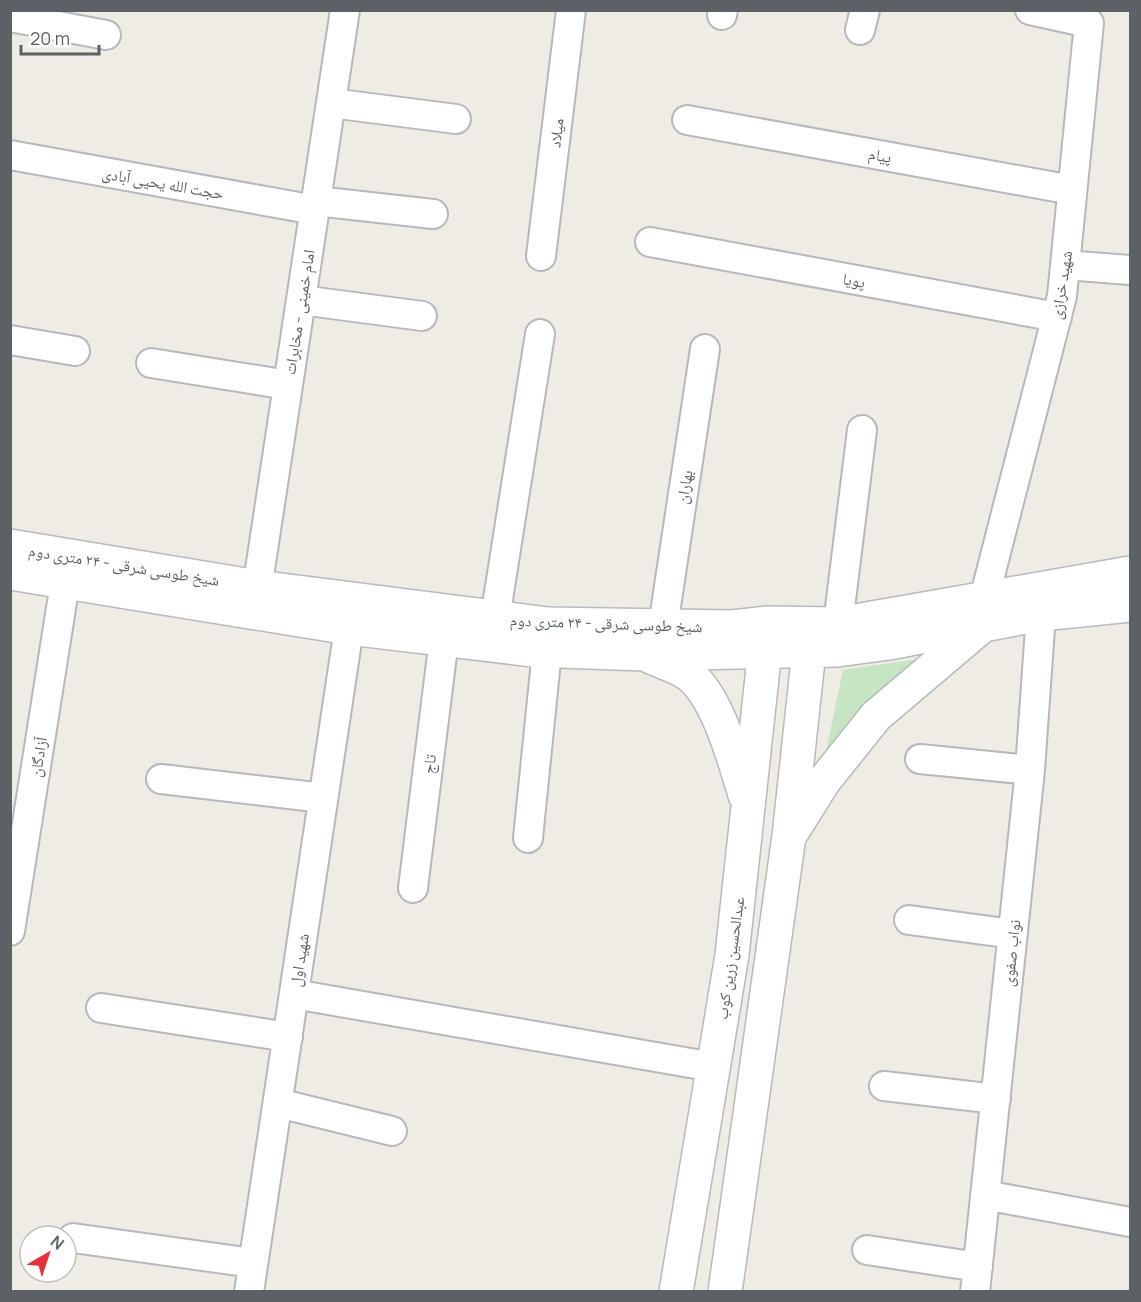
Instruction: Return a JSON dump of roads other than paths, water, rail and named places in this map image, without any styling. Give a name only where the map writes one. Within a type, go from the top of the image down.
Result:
[{"type":"main road","name":"شیخ طوسی شرقی - ۲۴ متری دوم","points":[[10,546],[256,601],[349,628],[547,651],[644,654],[767,638],[889,643],[984,612],[1131,573]]},
{"type":"main road","name":"شیخ طوسی شرقی - ۲۴ متری دوم","points":[[10,573],[65,583],[548,624],[732,627],[767,638]]},
{"type":"main road","name":"شیخ طوسی شرقی - ۲۴ متری دوم","points":[[807,638],[838,624],[984,612],[1041,614],[1131,605]]},
{"type":"main road","points":[[789,836],[824,781],[876,716],[984,612]]},
{"type":"main road","name":"عبدالحسین زرین کوب","points":[[676,1292],[732,955],[767,638]]},
{"type":"main road","points":[[725,1292],[789,836],[807,638]]},
{"type":"main road","points":[[644,654],[687,673],[710,700],[726,736],[749,808]]},
{"type":"main road","points":[[743,855],[751,849],[762,848],[774,852],[784,868]]},
{"type":"street","name":"امام خمینی - مخابرات","points":[[256,601],[345,10]]},
{"type":"street","name":"میلاد","points":[[541,256],[571,10]]},
{"type":"street","name":"شهید خرازی","points":[[984,612],[1057,317],[1065,265],[1089,23],[1030,10]]},
{"type":"street","points":[[10,17],[106,35]]},
{"type":"street","points":[[331,103],[456,119]]},
{"type":"street","name":"پیام","points":[[687,120],[1072,190]]},
{"type":"street","name":"حجت الله یحیی آبادی","points":[[10,155],[315,206],[433,214]]},
{"type":"street","name":"پویا","points":[[650,242],[1057,317]]},
{"type":"street","points":[[1065,265],[1131,270]]},
{"type":"street","points":[[301,300],[422,316]]},
{"type":"street","points":[[495,618],[540,334]]},
{"type":"street","points":[[10,340],[75,351]]},
{"type":"street","name":"بهاران","points":[[663,626],[705,349]]},
{"type":"street","points":[[151,363],[288,386]]},
{"type":"street","points":[[838,624],[862,430]]},
{"type":"street","name":"آزادگان","points":[[10,931],[65,583]]},
{"type":"street","name":"نواب صفوی","points":[[976,1279],[1030,770],[1041,614]]},
{"type":"street","name":"شهید اول","points":[[249,1292],[349,628]]},
{"type":"street","name":"تاج","points":[[413,888],[444,639]]},
{"type":"street","points":[[528,838],[547,651]]},
{"type":"street","points":[[920,759],[1030,770]]},
{"type":"street","points":[[161,779],[323,798]]},
{"type":"street","points":[[909,920],[1013,934]]},
{"type":"street","points":[[294,994],[713,1066]]},
{"type":"street","points":[[101,1008],[288,1037]]},
{"type":"street","points":[[884,1086],[996,1099]]},
{"type":"street","points":[[278,1103],[392,1131]]},
{"type":"street","points":[[985,1195],[1131,1222]]},
{"type":"street","points":[[78,1239],[253,1263]]},
{"type":"street","points":[[867,1250],[976,1279]]}]
